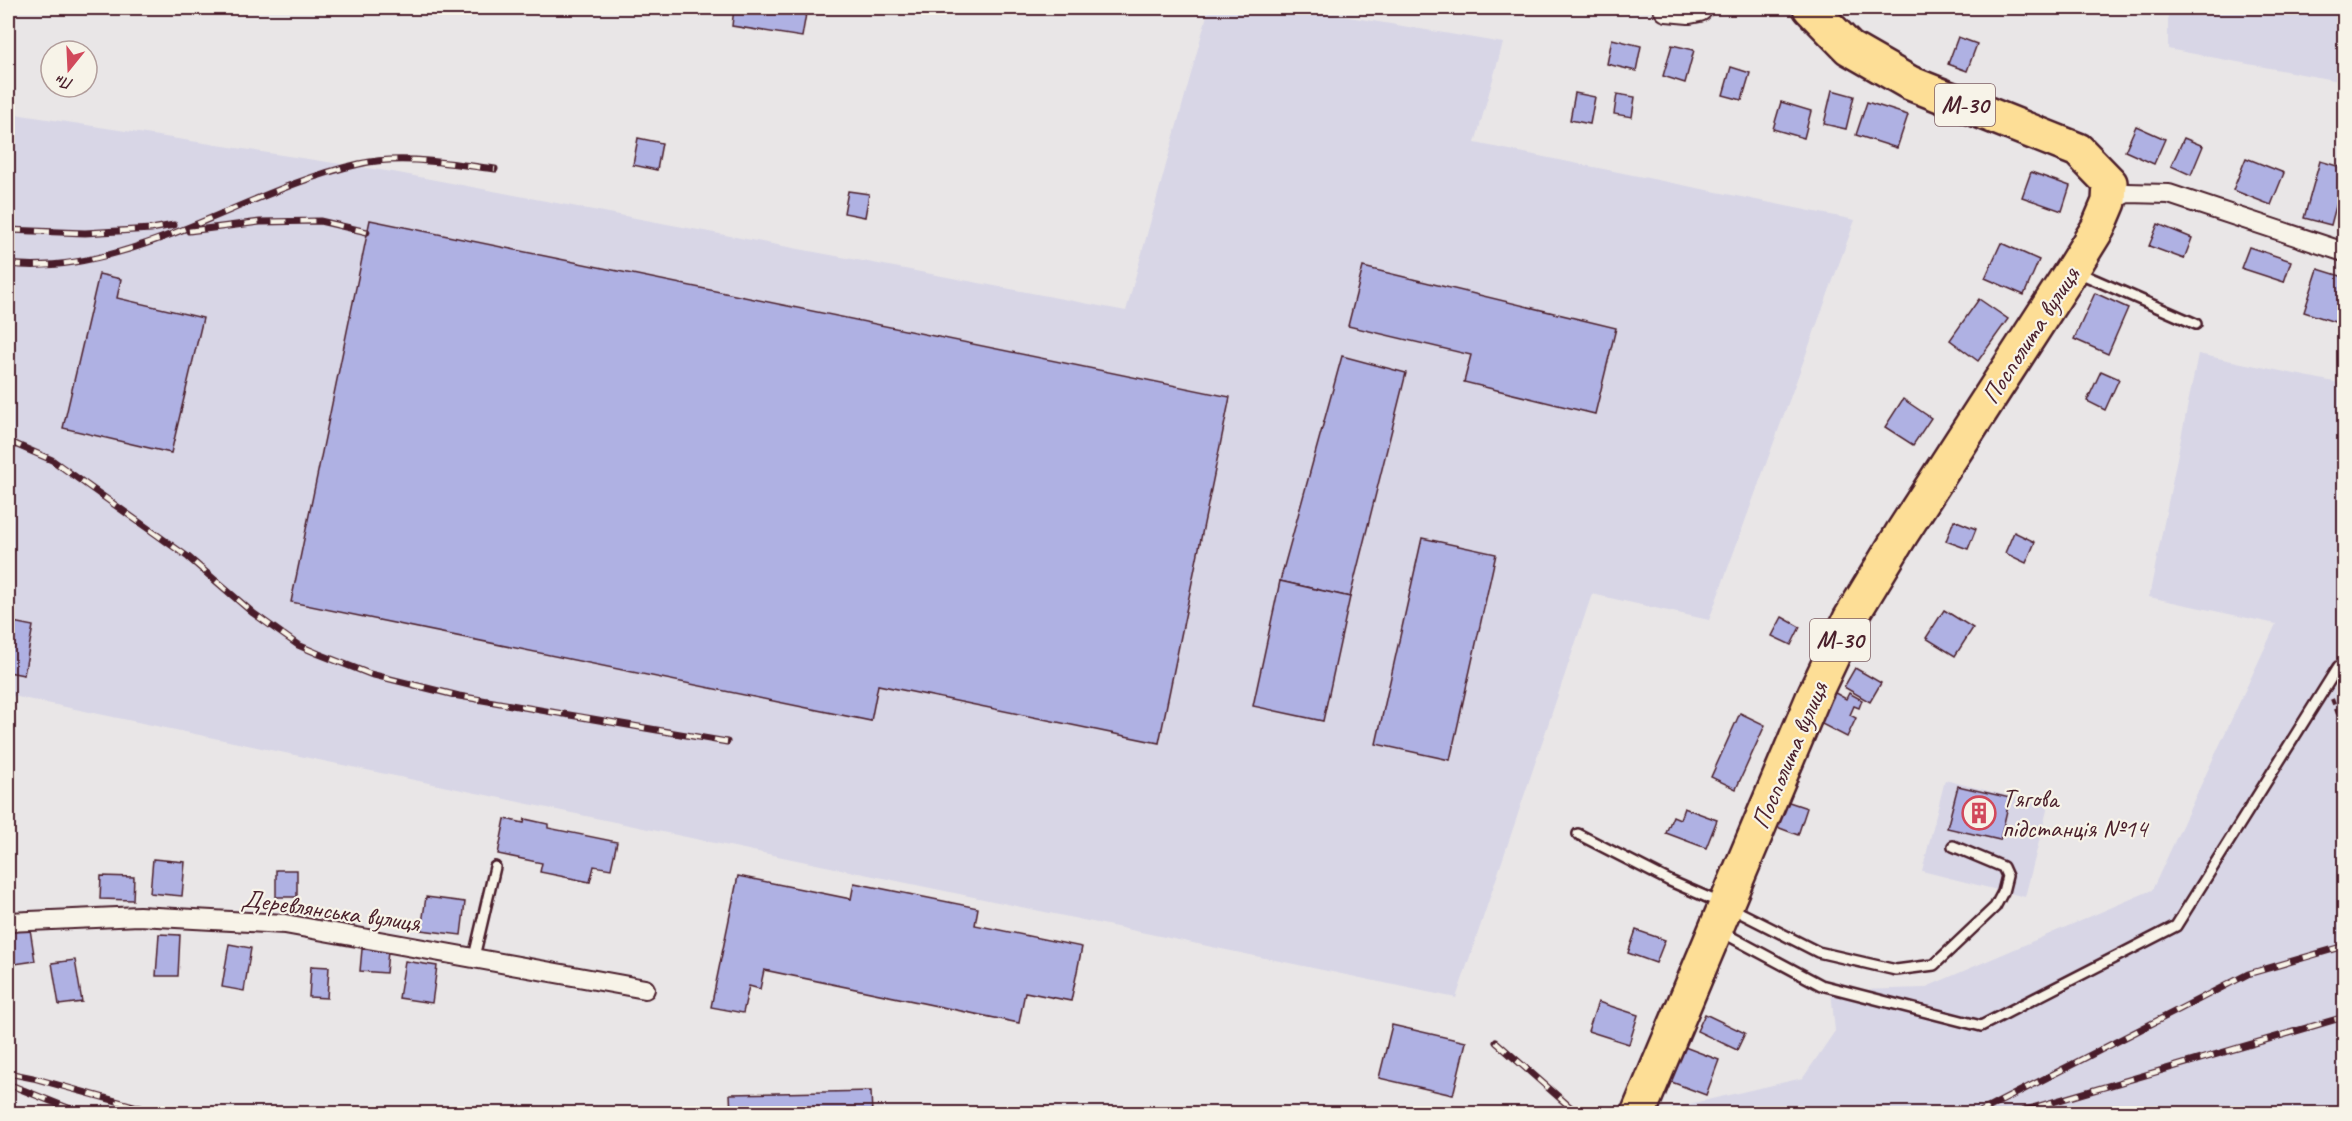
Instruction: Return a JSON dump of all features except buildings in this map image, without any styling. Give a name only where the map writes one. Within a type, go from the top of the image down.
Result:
[{"type":"highway","name":"М-30","points":[[1810,8],[1849,48],[1910,83],[2078,150],[2110,183],[2109,202]]},
{"type":"highway","name":"Посполита вулиця","points":[[1638,1113],[1815,693],[1850,619],[1902,533],[2072,270],[2098,228],[2109,202]]},
{"type":"street","points":[[1666,8],[1689,10],[1699,8]]},
{"type":"street","points":[[2109,202],[2127,193],[2169,194],[2344,252]]},
{"type":"street","name":"Деревлянська вулиця","points":[[8,922],[139,916],[285,924],[645,989]]},
{"type":"lane","points":[[2072,270],[2196,324]]},
{"type":"lane","points":[[1578,834],[1670,881],[1821,986],[1981,1026],[2176,926],[2326,685],[2338,667],[2344,669]]},
{"type":"lane","points":[[1720,917],[1818,952],[1896,970],[1934,965],[1995,907],[2003,892],[2007,876],[2003,867],[1953,846]]},
{"type":"lane","points":[[474,957],[495,867]]},
{"type":"path","points":[[2326,685],[2344,729]]},
{"type":"path","points":[[2344,778],[2344,826]]},
{"type":"shaded area","points":[[1209,8],[1296,8],[1503,43],[1475,143],[1855,220],[1709,620],[1592,594],[1456,998],[8,695],[8,113],[393,172],[1126,311]]},
{"type":"shaded area","points":[[2168,8],[2344,8],[2344,82],[2168,49]]},
{"type":"shaded area","points":[[2198,354],[2344,384],[2344,1113],[1669,1114],[1672,1108],[1803,1078],[1835,1031],[1831,991],[1924,988],[2152,890],[2276,624],[2149,597]]},
{"type":"shaded area","points":[[1945,780],[2048,806],[2025,897],[1922,871]]},
{"type":"railway","points":[[8,264],[52,265],[97,258],[185,229],[316,176],[359,164],[410,160],[495,169]]},
{"type":"railway","points":[[189,231],[260,222],[320,221],[367,232]]},
{"type":"railway","points":[[8,230],[85,233],[151,229],[174,225]]},
{"type":"railway","points":[[8,441],[52,460],[188,557],[253,613],[298,645],[319,654],[370,674],[459,696],[727,742]]},
{"type":"railway","points":[[1976,1114],[2248,974],[2344,946]]},
{"type":"railway","points":[[2012,1114],[2344,1017]]},
{"type":"railway","points":[[1496,1042],[1578,1114]]},
{"type":"railway","points":[[8,1073],[163,1114]]},
{"type":"railway","points":[[8,1084],[83,1114]]},
{"type":"place","name":"Тягова пiдстанцiя №14","points":[[1979,813]]}]
